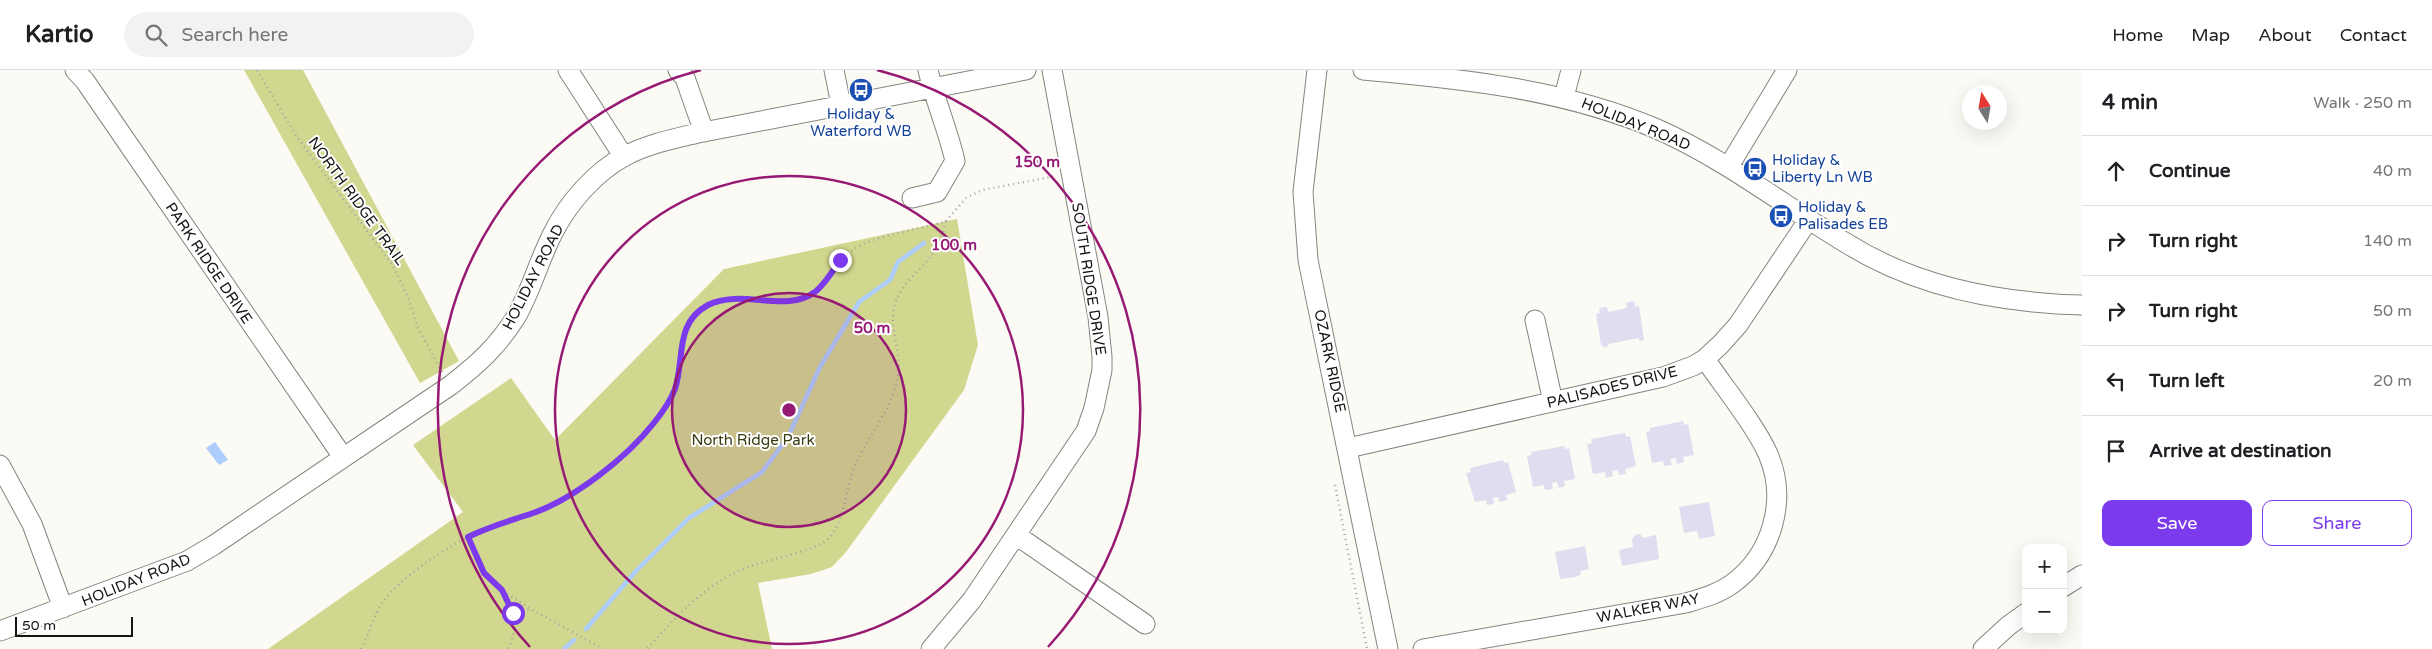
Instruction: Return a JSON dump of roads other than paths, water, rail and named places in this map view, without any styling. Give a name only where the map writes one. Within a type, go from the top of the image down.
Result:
[{"type":"street","name":"PARK RIDGE DRIVE","points":[[75,70],[85,81],[343,457]]},
{"type":"street","points":[[568,70],[624,157]]},
{"type":"street","points":[[678,70],[685,78],[704,132]]},
{"type":"street","points":[[834,70],[840,105]]},
{"type":"street","points":[[912,198],[937,192],[955,161],[949,134],[932,89],[928,70]]},
{"type":"street","name":"HOLIDAY ROAD","points":[[0,631],[187,561],[214,545],[451,386],[482,361],[517,315],[553,233],[566,211],[596,178],[624,157],[656,143],[704,132],[1026,70]]},
{"type":"street","name":"SOUTH RIDGE DRIVE","points":[[932,649],[972,600],[1086,431],[1094,408],[1102,370],[1098,317],[1052,70]]},
{"type":"street","name":"OZARK RIDGE","points":[[1317,70],[1303,192],[1308,260],[1388,649]]},
{"type":"street","name":"HOLIDAY ROAD","points":[[1363,70],[1478,82],[1564,97],[1621,115],[1658,130],[1729,166],[1809,219],[1875,259],[1913,276],[1953,288],[1994,297],[2048,304],[2082,305]]},
{"type":"street","points":[[1564,97],[1571,70]]},
{"type":"street","points":[[1729,166],[1787,70]]},
{"type":"street","name":"PALISADES DRIVE","points":[[1348,448],[1663,377],[1705,359],[1738,325],[1809,219]]},
{"type":"street","points":[[1536,320],[1553,402]]},
{"type":"street","name":"WALKER WAY","points":[[1423,649],[1686,603],[1709,596],[1727,587],[1748,570],[1767,542],[1774,521],[1777,502],[1774,474],[1764,446],[1705,359]]},
{"type":"street","points":[[0,465],[32,524],[63,608]]},
{"type":"street","points":[[1016,535],[1145,624]]},
{"type":"street","points":[[2067,584],[2082,575]]},
{"type":"street","points":[[1983,649],[2022,616]]},
{"type":"water","points":[[215,442],[228,460],[219,465],[206,448]]},
{"type":"waterway","points":[[586,629],[636,571],[689,518],[762,472],[788,437],[820,367],[859,302],[890,280],[898,262],[924,243]]},
{"type":"waterway","points":[[564,649],[574,640]]},
{"type":"place","name":"Holiday & Waterford WB","points":[[861,90]]},
{"type":"place","name":"Holiday & Liberty Ln WB","points":[[1755,169]]},
{"type":"place","name":"Holiday & Palisades EB","points":[[1781,216]]},
{"type":"park label","name":"North Ridge Park","points":[[753,440]]}]
